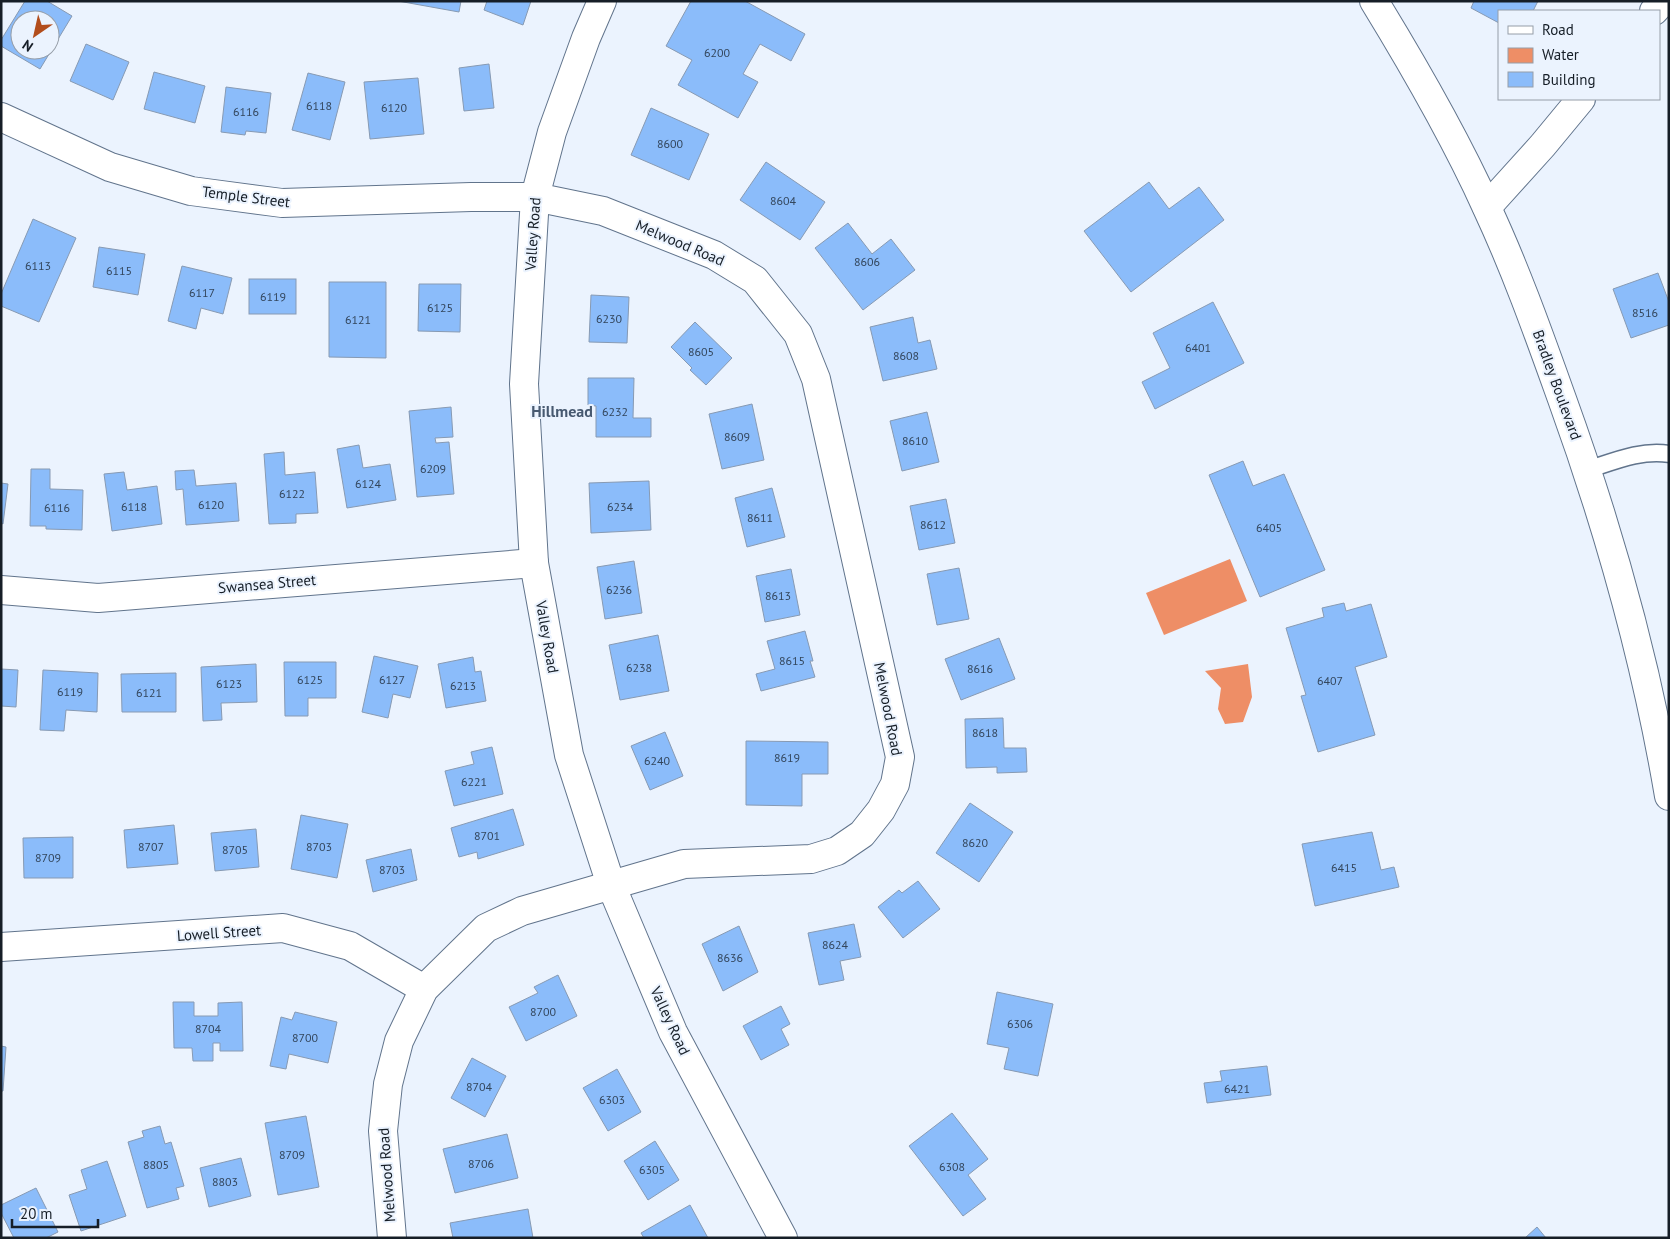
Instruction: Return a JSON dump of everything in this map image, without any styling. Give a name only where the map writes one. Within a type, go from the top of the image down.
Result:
[{"type":"street","name":"Valley Road","points":[[602,1],[586,38],[552,132],[535,197],[524,384],[534,562],[568,755],[611,885],[673,1032],[783,1238]]},
{"type":"street","name":"Bradley Boulevard","points":[[1374,1],[1445,125],[1487,207],[1527,302],[1587,470],[1609,538],[1637,638],[1658,734],[1669,796]]},
{"type":"street","points":[[1487,207],[1543,145],[1580,100]]},
{"type":"street","name":"Temple Street","points":[[1,117],[110,167],[191,190],[282,203],[471,197],[535,197]]},
{"type":"street","name":"Melwood Road","points":[[389,1237],[383,1131],[388,1084],[399,1041],[424,990],[486,928],[522,911],[684,864],[811,859],[837,851],[862,834],[881,810],[895,784],[900,757],[816,378],[798,334],[755,280],[714,255],[603,211],[535,197]]},
{"type":"street","name":"Swansea Street","points":[[1,590],[98,598],[534,562]]},
{"type":"street","name":"Lowell Street","points":[[1,947],[283,928],[350,946],[424,990]]},
{"type":"lane","points":[[1587,470],[1641,454],[1669,454]]},
{"type":"water","points":[[1230,559],[1247,601],[1164,635],[1146,593]]},
{"type":"water","points":[[1248,664],[1252,697],[1243,722],[1225,724],[1218,709],[1221,688],[1205,671]]},
{"type":"building","points":[[25,1],[47,1],[72,16],[60,36],[60,10],[19,10]]},
{"type":"building","points":[[398,1],[461,1],[459,12]]},
{"type":"building","points":[[487,1],[531,1],[523,25],[484,10]]},
{"type":"building","points":[[691,1],[745,1],[805,34],[791,61],[760,44],[743,74],[758,82],[738,118],[678,85],[692,60],[666,46]]},
{"type":"building","points":[[1474,1],[1538,1],[1534,10],[1498,10],[1498,22],[1471,8]]},
{"type":"building","points":[[10,25],[10,51],[1,46],[1,40]]},
{"type":"building","points":[[86,44],[129,62],[113,100],[70,81]]},
{"type":"building","points":[[25,60],[45,60],[40,69]]},
{"type":"building","points":[[489,64],[494,108],[464,111],[459,68]]},
{"type":"building","points":[[154,72],[205,86],[195,123],[144,109]]},
{"type":"building","points":[[308,73],[345,82],[330,140],[292,130]]},
{"type":"building","points":[[418,78],[424,134],[370,139],[364,82]]},
{"type":"building","points":[[226,87],[271,93],[266,133],[246,131],[245,135],[221,132]]},
{"type":"building","points":[[651,108],[709,134],[689,180],[631,155]]},
{"type":"building","points":[[766,162],[825,202],[800,240],[740,200]]},
{"type":"building","points":[[1149,182],[1169,209],[1199,187],[1224,220],[1131,292],[1084,231]]},
{"type":"building","points":[[33,219],[76,238],[39,322],[1,306],[1,294]]},
{"type":"building","points":[[848,223],[872,254],[891,239],[915,270],[863,310],[815,248]]},
{"type":"building","points":[[99,247],[145,254],[138,295],[93,287]]},
{"type":"building","points":[[182,266],[232,278],[223,314],[201,308],[196,329],[168,321]]},
{"type":"building","points":[[1658,273],[1669,302],[1669,325],[1631,338],[1613,289]]},
{"type":"building","points":[[249,279],[296,279],[296,314],[249,314]]},
{"type":"building","points":[[329,282],[386,282],[386,358],[329,357]]},
{"type":"building","points":[[419,284],[461,284],[460,332],[418,331]]},
{"type":"building","points":[[591,295],[629,297],[627,343],[589,342]]},
{"type":"building","points":[[1213,302],[1244,363],[1155,409],[1142,382],[1170,368],[1153,333]]},
{"type":"building","points":[[913,317],[918,343],[930,340],[937,369],[883,381],[870,327]]},
{"type":"building","points":[[695,322],[732,358],[706,385],[690,370],[692,368],[671,347]]},
{"type":"building","points":[[588,378],[634,378],[633,418],[651,418],[651,437],[596,437],[596,406],[588,405]]},
{"type":"building","points":[[752,404],[764,460],[722,469],[709,414]]},
{"type":"building","points":[[451,407],[453,437],[435,438],[436,443],[449,442],[454,494],[417,497],[409,411]]},
{"type":"building","points":[[927,412],[939,462],[902,471],[890,421]]},
{"type":"building","points":[[359,445],[363,468],[390,464],[396,500],[347,508],[337,449]]},
{"type":"building","points":[[284,452],[285,475],[315,472],[318,513],[296,514],[296,523],[269,524],[264,454]]},
{"type":"building","points":[[1243,461],[1253,486],[1284,474],[1325,570],[1260,597],[1209,475]]},
{"type":"building","points":[[31,469],[50,469],[50,489],[83,490],[82,530],[46,529],[46,526],[30,526]]},
{"type":"building","points":[[194,470],[196,486],[236,483],[239,521],[186,525],[183,489],[176,490],[175,471]]},
{"type":"building","points":[[124,472],[127,490],[157,486],[162,524],[112,531],[104,474]]},
{"type":"building","points":[[649,481],[651,530],[591,533],[589,483]]},
{"type":"building","points":[[1,483],[8,484],[3,524],[1,523]]},
{"type":"building","points":[[772,488],[785,537],[747,547],[735,498]]},
{"type":"building","points":[[946,499],[955,543],[919,550],[910,506]]},
{"type":"building","points":[[634,561],[642,613],[605,619],[597,567]]},
{"type":"building","points":[[959,568],[969,619],[937,625],[927,574]]},
{"type":"building","points":[[791,569],[800,615],[765,622],[756,576]]},
{"type":"building","points":[[1344,603],[1346,611],[1371,604],[1387,657],[1355,667],[1375,735],[1318,752],[1301,696],[1306,695],[1286,628],[1324,617],[1322,608]]},
{"type":"building","points":[[805,631],[815,677],[761,691],[756,674],[775,669],[767,641]]},
{"type":"building","points":[[658,635],[669,691],[620,700],[609,645]]},
{"type":"building","points":[[999,638],[1015,679],[961,700],[945,659]]},
{"type":"building","points":[[374,656],[418,666],[410,698],[393,694],[388,718],[362,712]]},
{"type":"building","points":[[473,657],[475,672],[481,671],[486,701],[446,708],[438,664]]},
{"type":"building","points":[[284,662],[336,662],[336,698],[308,698],[308,716],[285,716]]},
{"type":"building","points":[[256,664],[257,702],[221,703],[222,720],[203,721],[201,667]]},
{"type":"building","points":[[1,669],[18,670],[16,707],[1,706]]},
{"type":"building","points":[[43,670],[98,673],[97,712],[66,710],[64,731],[40,730]]},
{"type":"building","points":[[176,673],[176,712],[122,712],[121,674]]},
{"type":"building","points":[[1003,718],[1004,748],[1026,748],[1027,772],[997,773],[997,767],[966,768],[965,719]]},
{"type":"building","points":[[665,732],[683,776],[650,790],[631,746]]},
{"type":"building","points":[[746,741],[828,742],[828,774],[802,774],[802,806],[746,805]]},
{"type":"building","points":[[492,747],[503,794],[454,806],[445,771],[474,764],[471,752]]},
{"type":"building","points":[[970,803],[1013,832],[979,882],[936,853]]},
{"type":"building","points":[[513,809],[524,845],[478,859],[477,852],[459,857],[451,828]]},
{"type":"building","points":[[301,815],[348,824],[337,878],[291,869]]},
{"type":"building","points":[[174,825],[178,864],[127,868],[124,830]]},
{"type":"building","points":[[256,829],[259,867],[215,871],[211,833]]},
{"type":"building","points":[[1372,832],[1381,870],[1394,867],[1399,887],[1315,906],[1302,844]]},
{"type":"building","points":[[73,837],[73,878],[24,878],[23,838]]},
{"type":"building","points":[[411,849],[417,880],[373,892],[366,860]]},
{"type":"building","points":[[918,881],[940,909],[903,938],[878,907],[899,890],[902,893]]},
{"type":"building","points":[[854,924],[861,957],[840,961],[844,980],[819,985],[808,933]]},
{"type":"building","points":[[739,926],[758,972],[723,991],[702,944]]},
{"type":"building","points":[[558,975],[577,1016],[526,1041],[509,1007],[538,993],[534,987]]},
{"type":"building","points":[[997,992],[1053,1004],[1038,1076],[1004,1069],[1009,1048],[987,1044]]},
{"type":"building","points":[[173,1002],[194,1002],[194,1016],[218,1016],[218,1003],[242,1002],[243,1051],[220,1051],[220,1043],[213,1043],[213,1061],[193,1061],[192,1048],[174,1048]]},
{"type":"building","points":[[781,1006],[790,1024],[781,1029],[789,1045],[761,1060],[743,1026]]},
{"type":"building","points":[[295,1012],[337,1022],[328,1063],[289,1054],[286,1069],[270,1066],[281,1017],[292,1020]]},
{"type":"building","points":[[1,1046],[6,1047],[3,1091],[1,1091]]},
{"type":"building","points":[[472,1058],[506,1076],[485,1117],[451,1098]]},
{"type":"building","points":[[1267,1066],[1271,1095],[1207,1103],[1204,1083],[1222,1081],[1220,1071]]},
{"type":"building","points":[[617,1069],[641,1112],[608,1131],[583,1088]]},
{"type":"building","points":[[952,1113],[988,1159],[968,1175],[986,1199],[963,1216],[909,1146]]},
{"type":"building","points":[[306,1116],[319,1187],[278,1195],[265,1123]]},
{"type":"building","points":[[160,1126],[165,1144],[171,1142],[184,1186],[176,1188],[179,1199],[147,1208],[128,1142],[144,1137],[142,1131]]},
{"type":"building","points":[[507,1134],[518,1178],[455,1193],[443,1149]]},
{"type":"building","points":[[655,1141],[679,1180],[648,1200],[624,1161]]},
{"type":"building","points":[[241,1158],[251,1196],[209,1207],[200,1168]]},
{"type":"building","points":[[107,1161],[126,1216],[81,1231],[69,1195],[87,1189],[81,1170]]},
{"type":"building","points":[[36,1188],[58,1232],[46,1238],[14,1238],[1,1213],[1,1205]]},
{"type":"building","points":[[690,1205],[708,1238],[644,1238],[641,1233]]},
{"type":"building","points":[[528,1209],[533,1238],[453,1238],[450,1223]]},
{"type":"building","points":[[1537,1227],[1546,1238],[1525,1238]]},
{"type":"district","name":"Hillmead","points":[[562,411]]}]
